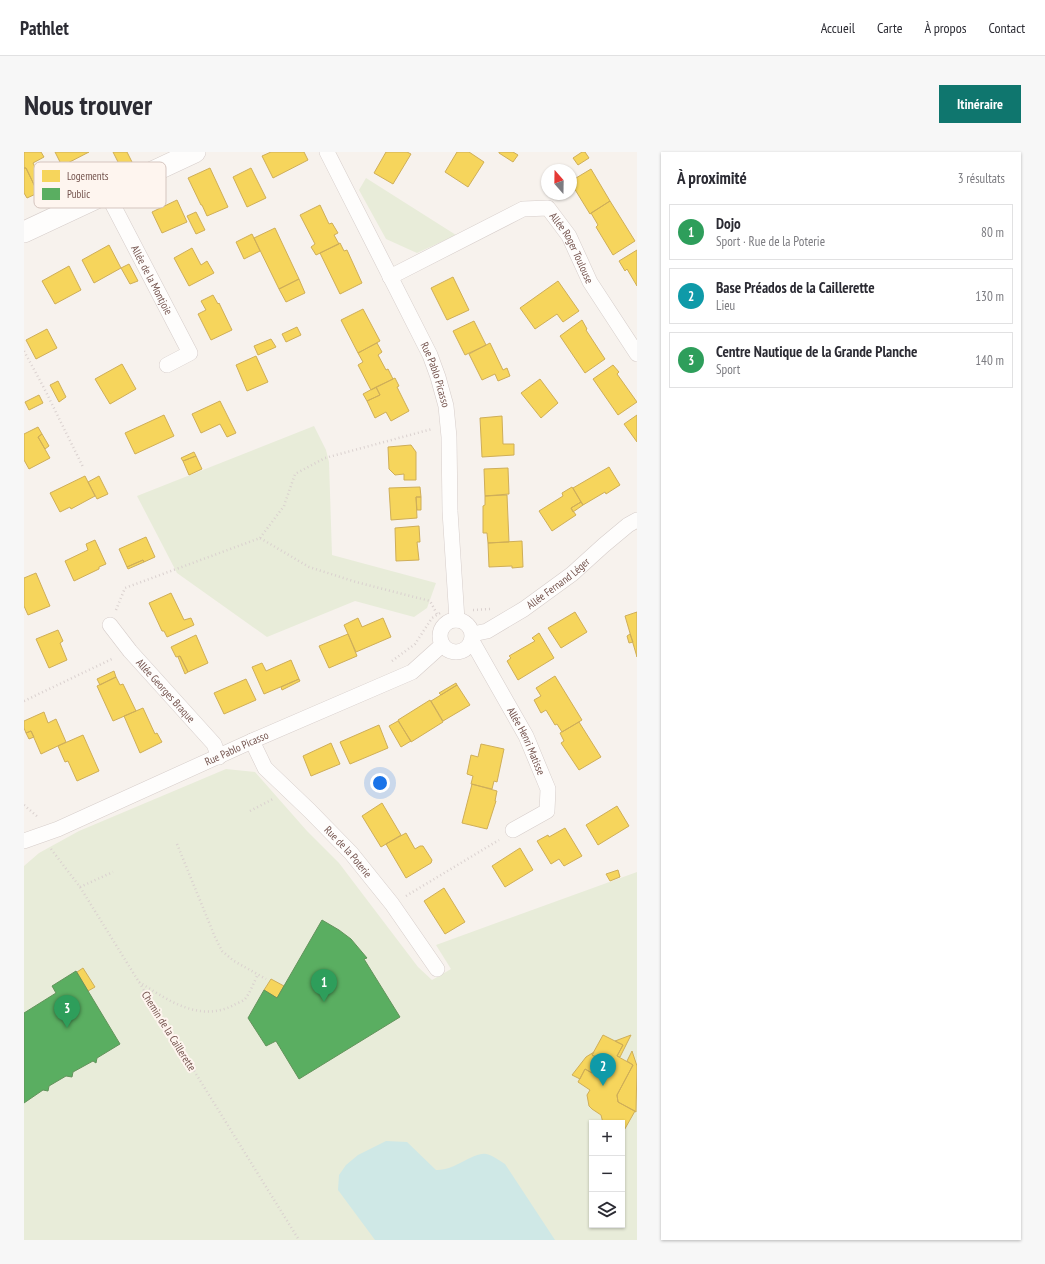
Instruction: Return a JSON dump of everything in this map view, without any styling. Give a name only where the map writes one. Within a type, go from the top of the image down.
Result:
[{"type":"main road","points":[[166,163],[195,152]]},
{"type":"main road","points":[[24,232],[68,208]]},
{"type":"street","name":"Rue Pablo Picasso","points":[[327,152],[430,355],[438,377],[446,406],[448,425],[450,511],[457,615]]},
{"type":"street","name":"Allée de la Montjoie","points":[[114,208],[190,353],[167,365]]},
{"type":"street","name":"Allée Roger Toulouse","points":[[390,277],[523,209],[548,208],[569,236],[590,282],[637,354]]},
{"type":"street","name":"Allée Fernand Léger","points":[[472,638],[524,609],[572,574],[628,525],[637,520]]},
{"type":"street","points":[[457,615],[467,624],[472,638],[469,646],[463,651],[456,653],[449,651],[442,645],[440,632],[444,625],[457,615]]},
{"type":"street","name":"Allée Georges Braque","points":[[110,625],[130,651],[214,744],[219,757]]},
{"type":"street","name":"Allée Henri Matisse","points":[[472,638],[526,736],[548,789],[546,811],[513,830]]},
{"type":"street","name":"Rue Pablo Picasso","points":[[24,841],[44,827],[219,757],[412,672],[442,645]]},
{"type":"street","name":"Rue de la Poterie","points":[[252,742],[265,768],[351,853],[392,904],[437,969]]},
{"type":"path","points":[[24,351],[83,467]]},
{"type":"path","points":[[110,625],[125,588],[260,538],[284,506],[295,474],[325,458],[448,425]]},
{"type":"path","points":[[260,538],[309,567],[356,582],[430,601],[437,614]]},
{"type":"path","points":[[390,662],[415,644],[432,618],[437,614],[445,612],[457,615],[492,609]]},
{"type":"path","points":[[24,701],[130,651]]},
{"type":"path","points":[[250,811],[289,791]]},
{"type":"path","points":[[24,805],[44,827]]},
{"type":"path","name":"Chemin de la Caillerette","points":[[44,827],[52,850],[80,887],[299,1240]]},
{"type":"path","points":[[392,904],[492,845],[513,830]]},
{"type":"path","points":[[177,844],[222,951],[234,961],[266,979]]},
{"type":"path","points":[[80,887],[113,872]]},
{"type":"path","points":[[137,981],[174,1003],[188,1008],[208,1012],[226,1009],[245,999],[258,974]]},
{"type":"green space","points":[[366,178],[456,235],[417,253],[386,239],[359,190]]},
{"type":"green space","points":[[314,426],[326,450],[329,462],[332,555],[436,583],[427,608],[414,617],[355,601],[267,637],[177,573],[137,496]]},
{"type":"green space","points":[[226,769],[255,772],[307,831],[339,863],[418,967],[432,980],[451,969],[436,945],[637,872],[637,1240],[24,1240],[24,866],[39,853],[79,831]]},
{"type":"water","points":[[386,1141],[407,1142],[436,1170],[450,1168],[481,1154],[486,1154],[496,1158],[505,1164],[555,1240],[375,1240],[338,1190],[339,1175],[346,1165],[358,1155]]},
{"type":"building: Logements","points":[[24,152],[41,152],[44,157],[33,163],[34,185],[26,168],[24,168]]},
{"type":"building: Logements","points":[[55,152],[89,152],[70,162],[60,162]]},
{"type":"building: Logements","points":[[113,152],[127,152],[132,162],[118,162]]},
{"type":"building: Logements","points":[[271,152],[304,152],[308,160],[273,178],[262,156]]},
{"type":"building: Logements","points":[[386,152],[407,152],[411,154],[393,184],[374,173]]},
{"type":"building: Logements","points":[[457,152],[469,152],[484,162],[468,187],[445,172]]},
{"type":"building: Logements","points":[[499,152],[513,152],[518,155],[513,162]]},
{"type":"building: Logements","points":[[582,152],[585,152],[589,158],[578,165],[573,158]]},
{"type":"building: Logements","points":[[24,168],[26,168],[34,185],[34,195],[27,198],[24,193]]},
{"type":"building: Logements","points":[[210,168],[228,207],[207,216],[188,178]]},
{"type":"building: Logements","points":[[251,168],[266,198],[247,207],[233,177]]},
{"type":"building: Logements","points":[[591,169],[610,201],[590,214],[577,193],[577,177]]},
{"type":"building: Logements","points":[[177,200],[187,222],[162,233],[152,212],[160,208],[166,208],[166,205]]},
{"type":"building: Logements","points":[[610,201],[635,241],[613,255],[596,227],[598,225],[591,213]]},
{"type":"building: Logements","points":[[320,205],[329,224],[332,223],[338,233],[334,235],[339,244],[316,255],[311,247],[315,244],[300,215]]},
{"type":"building: Logements","points":[[196,212],[205,230],[196,234],[187,216]]},
{"type":"building: Logements","points":[[275,228],[299,279],[279,289],[254,238]]},
{"type":"building: Logements","points":[[252,234],[260,251],[244,259],[236,242]]},
{"type":"building: Logements","points":[[340,243],[344,251],[347,250],[362,283],[340,294],[320,253]]},
{"type":"building: Logements","points":[[109,245],[121,268],[94,283],[82,260]]},
{"type":"building: Logements","points":[[192,248],[201,265],[207,261],[214,273],[189,286],[174,258]]},
{"type":"building: Logements","points":[[637,250],[637,286],[627,269],[625,271],[619,261]]},
{"type":"building: Logements","points":[[129,264],[138,281],[130,284],[121,268]]},
{"type":"building: Logements","points":[[69,266],[81,290],[55,304],[42,281]]},
{"type":"building: Logements","points":[[453,277],[469,310],[447,320],[431,288]]},
{"type":"building: Logements","points":[[299,279],[305,293],[286,302],[279,289]]},
{"type":"building: Logements","points":[[558,281],[579,311],[563,322],[557,314],[535,329],[520,308]]},
{"type":"building: Logements","points":[[213,295],[218,304],[219,303],[232,330],[211,340],[198,314],[206,310],[201,301]]},
{"type":"building: Logements","points":[[363,309],[380,341],[358,353],[341,320]]},
{"type":"building: Logements","points":[[582,320],[587,329],[586,330],[605,359],[585,373],[560,336]]},
{"type":"building: Logements","points":[[474,321],[486,345],[465,355],[453,331]]},
{"type":"building: Logements","points":[[297,327],[301,335],[286,342],[282,334]]},
{"type":"building: Logements","points":[[47,329],[57,348],[36,359],[26,340]]},
{"type":"building: Logements","points":[[271,339],[276,347],[258,355],[254,346]]},
{"type":"building: Logements","points":[[377,343],[382,352],[378,355],[393,379],[371,390],[358,365],[363,362],[358,353]]},
{"type":"building: Logements","points":[[490,343],[503,370],[507,368],[510,376],[498,381],[495,374],[482,380],[469,354]]},
{"type":"building: Logements","points":[[256,356],[268,382],[247,391],[236,365]]},
{"type":"building: Logements","points":[[122,364],[136,389],[110,404],[95,379]]},
{"type":"building: Logements","points":[[613,365],[619,372],[617,374],[637,402],[618,415],[593,379]]},
{"type":"building: Logements","points":[[395,378],[399,386],[397,387],[409,411],[391,421],[386,412],[375,418],[367,401],[380,395],[376,387]]},
{"type":"building: Logements","points":[[540,379],[558,403],[541,418],[521,393]]},
{"type":"building: Logements","points":[[58,381],[66,397],[59,402],[50,385]]},
{"type":"building: Logements","points":[[376,387],[380,395],[367,401],[363,394]]},
{"type":"building: Logements","points":[[39,395],[43,403],[29,410],[25,402]]},
{"type":"building: Logements","points":[[220,401],[236,433],[227,437],[220,424],[201,433],[192,414]]},
{"type":"building: Logements","points":[[164,415],[174,436],[135,454],[125,433]]},
{"type":"building: Logements","points":[[637,415],[637,442],[624,424]]},
{"type":"building: Logements","points":[[502,416],[503,444],[514,444],[514,455],[482,457],[480,418]]},
{"type":"building: Logements","points":[[38,427],[42,434],[38,437],[50,458],[29,469],[24,460],[24,434]]},
{"type":"building: Logements","points":[[42,434],[49,446],[45,449],[38,437]]},
{"type":"building: Logements","points":[[411,445],[416,452],[416,480],[404,480],[404,474],[395,475],[389,469],[388,447]]},
{"type":"building: Logements","points":[[194,452],[196,456],[183,461],[181,458]]},
{"type":"building: Logements","points":[[196,456],[202,469],[189,475],[183,461]]},
{"type":"building: Logements","points":[[609,467],[620,485],[606,494],[605,492],[583,505],[573,488]]},
{"type":"building: Logements","points":[[508,468],[509,494],[485,496],[484,469]]},
{"type":"building: Logements","points":[[85,476],[95,496],[71,509],[70,507],[60,512],[50,493]]},
{"type":"building: Logements","points":[[99,476],[108,494],[97,499],[88,482]]},
{"type":"building: Logements","points":[[420,487],[421,497],[416,497],[417,518],[391,520],[389,488]]},
{"type":"building: Logements","points":[[572,487],[581,502],[571,508],[576,515],[552,531],[539,511],[563,496],[562,493]]},
{"type":"building: Logements","points":[[507,495],[509,542],[488,543],[487,533],[483,533],[483,506],[485,505],[485,496]]},
{"type":"building: Logements","points":[[416,497],[421,497],[421,510],[417,510]]},
{"type":"building: Logements","points":[[581,502],[583,505],[573,512],[571,508]]},
{"type":"building: Logements","points":[[419,526],[420,542],[417,542],[419,560],[396,561],[395,528]]},
{"type":"building: Logements","points":[[146,537],[155,557],[144,562],[143,560],[127,567],[119,549]]},
{"type":"building: Logements","points":[[95,540],[106,564],[74,581],[65,561],[88,550],[86,544]]},
{"type":"building: Logements","points":[[522,541],[523,567],[489,567],[488,543]]},
{"type":"building: Logements","points":[[143,560],[144,562],[128,569],[127,567]]},
{"type":"building: Logements","points":[[36,573],[50,606],[28,615],[24,606],[24,578]]},
{"type":"building: Logements","points":[[171,593],[184,620],[191,618],[194,625],[167,637],[164,631],[162,631],[149,603]]},
{"type":"building: Logements","points":[[575,612],[587,632],[561,648],[548,628]]},
{"type":"building: Logements","points":[[637,612],[637,657],[625,616]]},
{"type":"building: Logements","points":[[358,618],[362,627],[383,618],[391,637],[356,652],[344,625]]},
{"type":"building: Logements","points":[[58,630],[63,641],[60,643],[67,660],[49,668],[36,639]]},
{"type":"building: Logements","points":[[539,633],[554,658],[518,680],[507,661],[511,658],[509,656],[535,641],[532,638]]},
{"type":"building: Logements","points":[[348,634],[357,656],[329,668],[319,646]]},
{"type":"building: Logements","points":[[630,634],[633,642],[629,643],[627,636]]},
{"type":"building: Logements","points":[[196,635],[208,663],[188,672],[180,656],[176,657],[171,647]]},
{"type":"building: Logements","points":[[180,656],[188,672],[185,674],[178,657]]},
{"type":"building: Logements","points":[[291,660],[299,679],[264,694],[252,667],[262,663],[266,671]]},
{"type":"building: Logements","points":[[114,671],[116,677],[100,685],[97,679]]},
{"type":"building: Logements","points":[[555,676],[582,720],[562,732],[557,724],[555,725],[546,710],[541,713],[534,700],[541,696],[536,688]]},
{"type":"building: Logements","points":[[116,677],[120,685],[123,684],[136,711],[113,721],[97,686]]},
{"type":"building: Logements","points":[[246,679],[256,700],[224,714],[214,693]]},
{"type":"building: Logements","points":[[299,679],[300,681],[282,690],[281,687]]},
{"type":"building: Logements","points":[[456,683],[457,685],[441,695],[439,693]]},
{"type":"building: Logements","points":[[457,685],[470,705],[443,721],[431,701]]},
{"type":"building: Logements","points":[[430,700],[443,722],[411,742],[398,720]]},
{"type":"building: Logements","points":[[143,708],[155,734],[157,733],[162,742],[140,753],[124,716]]},
{"type":"building: Logements","points":[[44,712],[48,723],[56,719],[66,742],[41,754],[31,731],[26,733],[24,721]]},
{"type":"building: Logements","points":[[398,721],[411,741],[401,747],[389,726]]},
{"type":"building: Logements","points":[[579,722],[601,757],[579,770],[561,743],[564,741],[560,733]]},
{"type":"building: Logements","points":[[379,725],[388,748],[350,764],[340,742]]},
{"type":"building: Logements","points":[[31,731],[34,737],[29,739],[26,733]]},
{"type":"building: Logements","points":[[83,735],[99,771],[77,781],[68,761],[65,762],[58,746]]},
{"type":"building: Logements","points":[[331,743],[340,764],[311,776],[303,756]]},
{"type":"building: Logements","points":[[481,744],[504,749],[497,782],[494,781],[492,789],[471,784],[473,776],[467,774],[471,755],[478,757]]},
{"type":"building: Logements","points":[[472,784],[497,791],[496,801],[487,829],[462,823]]},
{"type":"building: Logements","points":[[382,803],[401,835],[381,847],[362,816]]},
{"type":"building: Logements","points":[[617,806],[629,826],[598,845],[586,825]]},
{"type":"building: Logements","points":[[565,828],[582,856],[564,866],[559,859],[551,864],[537,841],[548,835],[549,837]]},
{"type":"building: Logements","points":[[406,833],[415,849],[423,846],[432,860],[431,863],[406,878],[386,844]]},
{"type":"building: Logements","points":[[520,848],[533,870],[505,887],[492,866]]},
{"type":"building: Logements","points":[[618,870],[620,877],[610,881],[606,874]]},
{"type":"building: Logements","points":[[444,888],[465,922],[445,934],[424,901]]},
{"type":"building: Logements","points":[[83,968],[95,987],[88,991],[77,972]]},
{"type":"building: Logements","points":[[271,979],[284,986],[277,998],[264,990]]},
{"type":"building: Logements","points":[[603,1035],[623,1045],[617,1056],[633,1065],[617,1095],[618,1102],[635,1111],[625,1129],[625,1120],[602,1120],[601,1115],[589,1106],[587,1095],[590,1090],[578,1082],[585,1069],[592,1073],[600,1059],[592,1055]]},
{"type":"building: Logements","points":[[631,1035],[620,1057],[617,1056],[623,1045],[615,1041]]},
{"type":"building: Logements","points":[[632,1051],[637,1066],[636,1112],[618,1102],[617,1095],[633,1065],[627,1061]]},
{"type":"building: Logements","points":[[594,1052],[592,1055],[600,1059],[592,1073],[585,1069],[580,1079],[572,1075],[586,1057]]},
{"type":"building: Public","points":[[322,920],[351,939],[367,958],[364,959],[400,1017],[299,1079],[276,1041],[266,1046],[248,1018],[264,990],[277,998]]},
{"type":"building: Public","points":[[76,971],[120,1044],[97,1058],[96,1063],[93,1061],[73,1072],[72,1077],[66,1076],[49,1086],[48,1091],[43,1090],[24,1103],[24,1013],[56,993],[52,986]]},
{"type":"place","name":"Dojo","points":[[324,1002]]},
{"type":"place","name":"Centre Nautique de la Grande Planche","points":[[67,1028]]},
{"type":"place","name":"Base Préados de la Caillerette","points":[[603,1086]]}]
